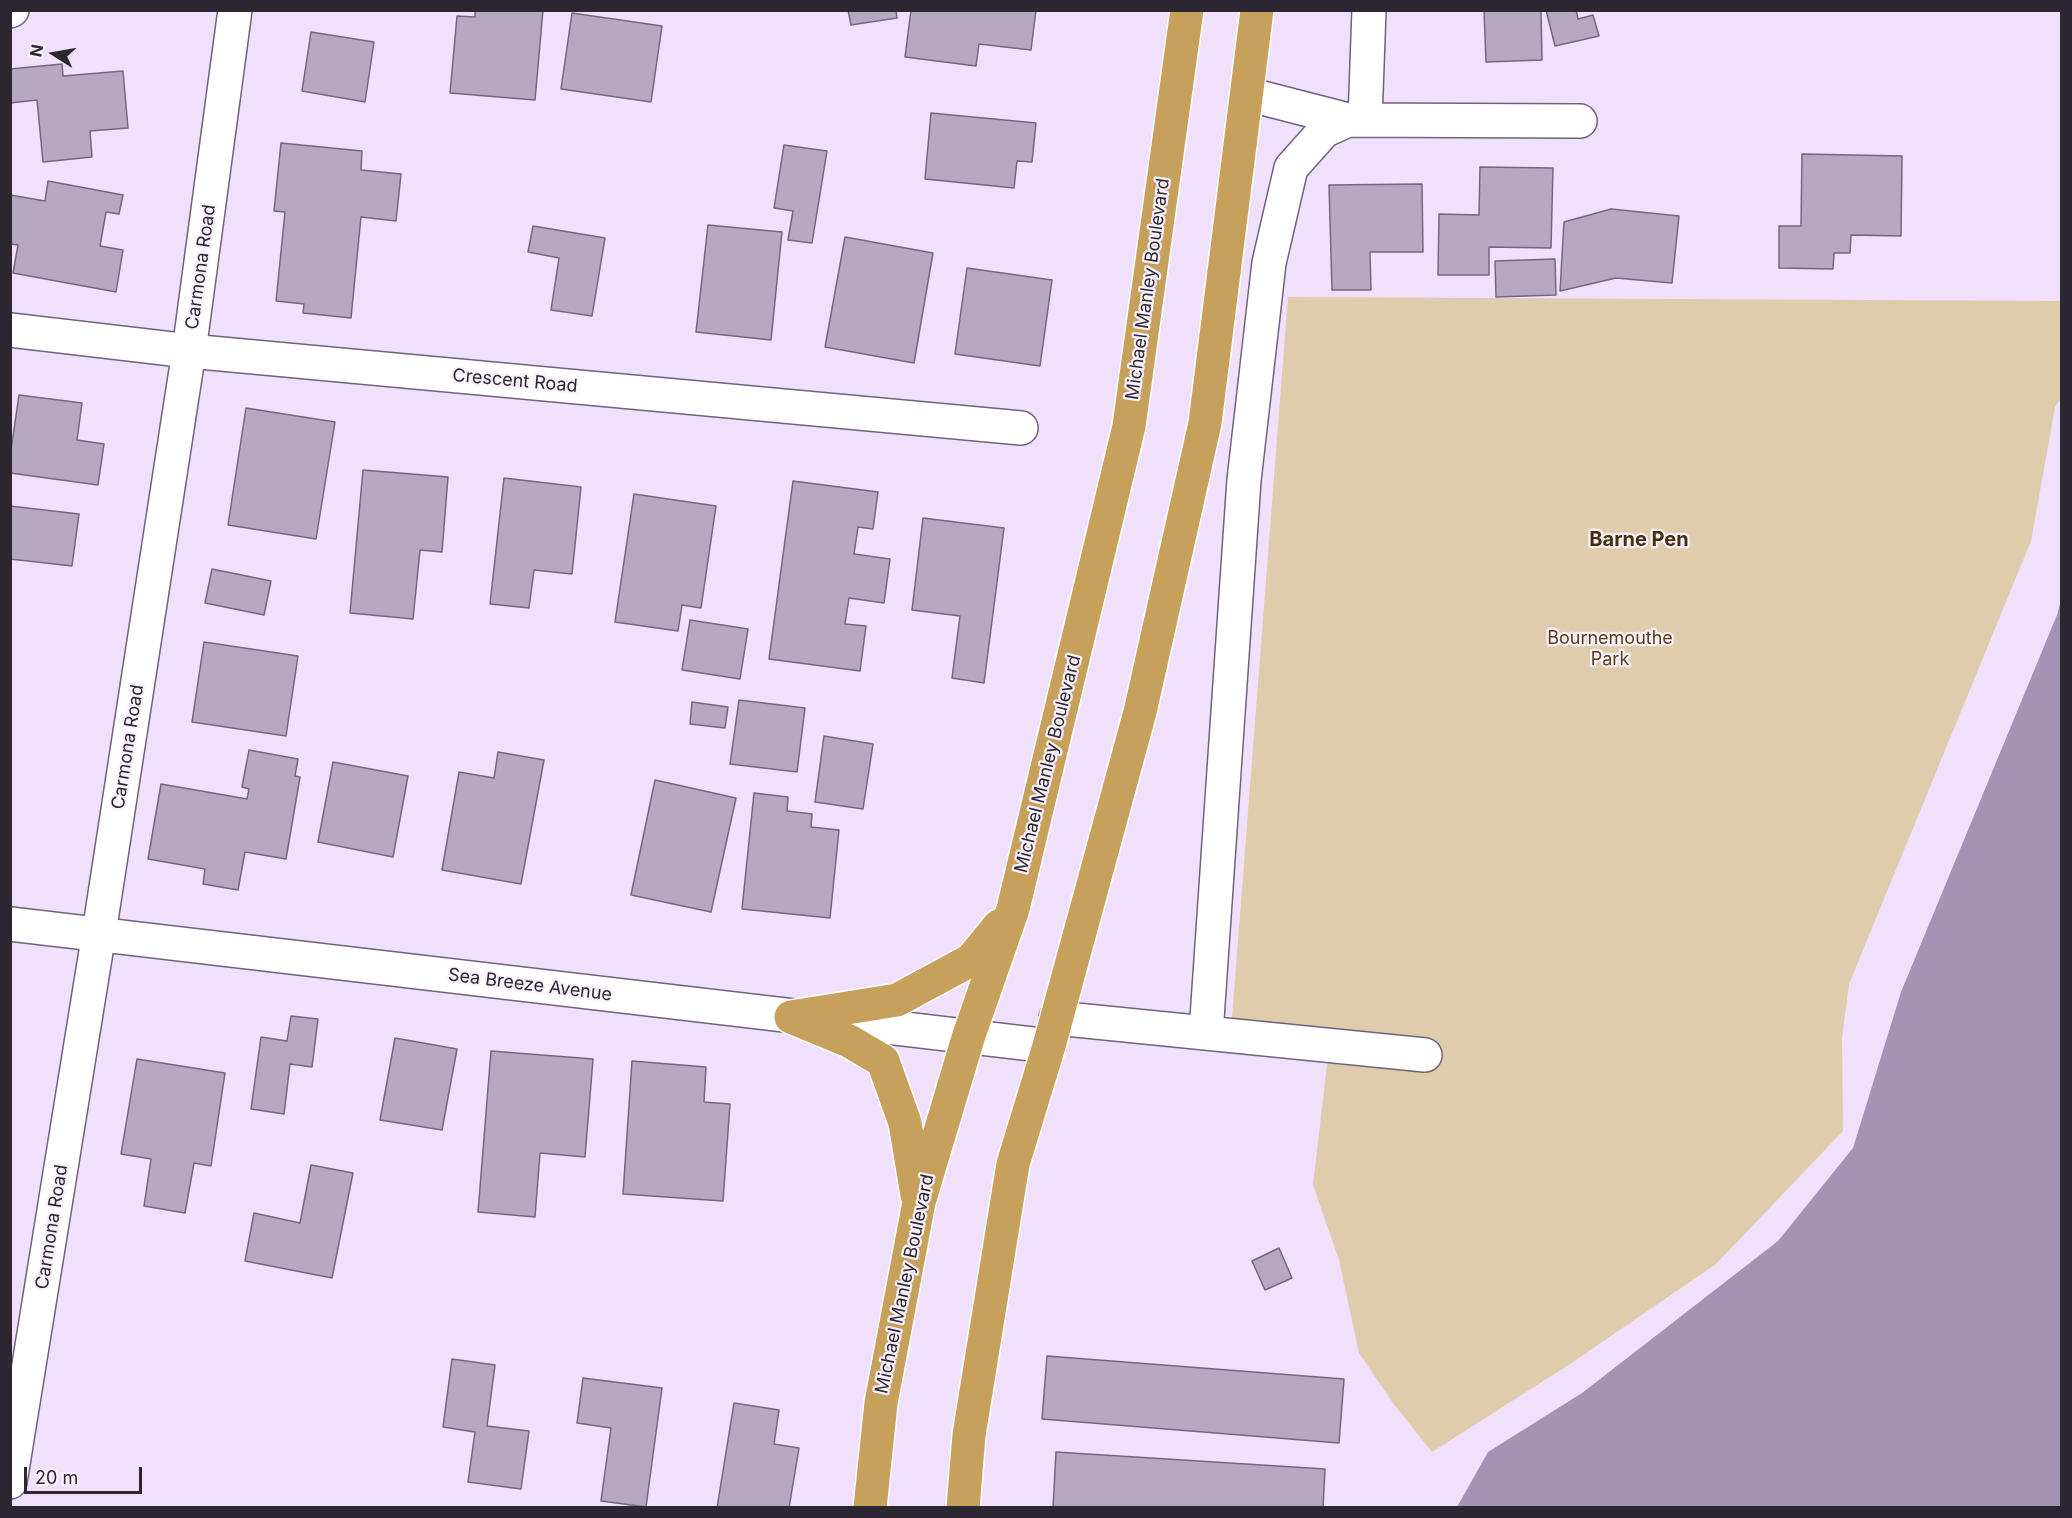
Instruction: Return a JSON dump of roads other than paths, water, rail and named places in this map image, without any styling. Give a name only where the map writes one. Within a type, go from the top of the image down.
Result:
[{"type":"highway","name":"Michael Manley Boulevard","points":[[870,1508],[881,1403],[919,1202],[969,1035],[1013,909],[1129,426],[1187,10]]},
{"type":"highway","points":[[963,1508],[969,1436],[1013,1164],[1053,1032],[1140,712],[1205,423],[1257,10]]},
{"type":"highway","points":[[791,1017],[897,1000],[971,960],[1013,909]]},
{"type":"highway","points":[[791,1017],[849,1041],[883,1061],[904,1123],[919,1202]]},
{"type":"street","name":"Carmona Road","points":[[10,1482],[99,933],[189,351],[235,10]]},
{"type":"street","points":[[1356,120],[1369,10]]},
{"type":"street","points":[[1247,94],[1356,120],[1580,121]]},
{"type":"street","points":[[1206,1033],[1244,480],[1269,263],[1291,168],[1324,131],[1356,120]]},
{"type":"street","name":"Crescent Road","points":[[10,330],[189,351],[1021,428]]},
{"type":"street","name":"Sea Breeze Avenue","points":[[10,924],[791,1017],[969,1035],[1053,1032],[1206,1033],[1425,1055]]},
{"type":"district","name":"Barne Pen","points":[[1639,540]]},
{"type":"park label","name":"Bournemouthe Park","points":[[1610,649]]}]
